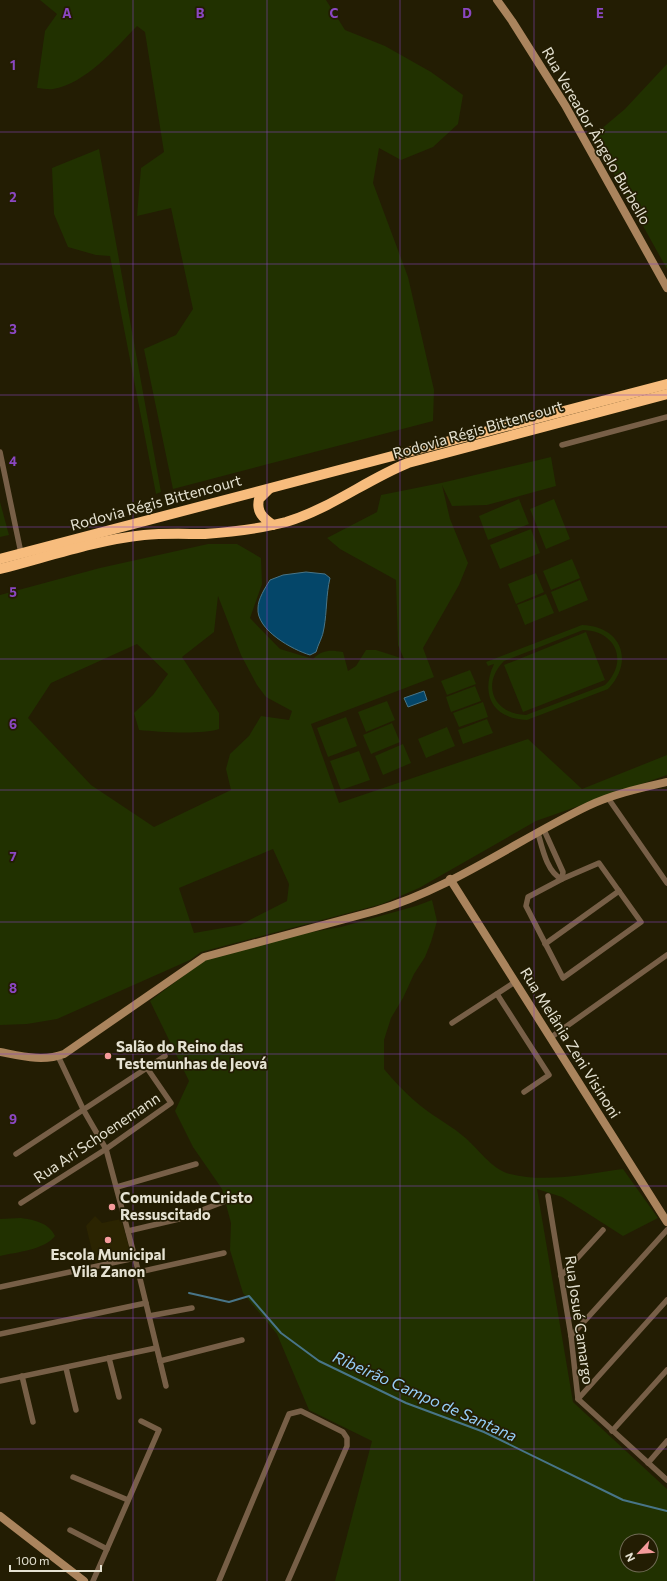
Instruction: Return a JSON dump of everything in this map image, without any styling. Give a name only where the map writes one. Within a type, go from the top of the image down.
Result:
[{"type":"highway","name":"Rodovia Régis Bittencourt","points":[[0,559],[667,384]]},
{"type":"highway","name":"Rodovia Régis Bittencourt","points":[[0,569],[86,547],[137,536],[220,533],[274,525],[329,505],[388,471],[408,463],[667,394]]},
{"type":"highway","points":[[268,489],[259,499],[258,510],[266,520],[274,525]]},
{"type":"main road","name":"Rua Vereador Ângelo Burbello","points":[[497,0],[512,21],[568,110],[667,288]]},
{"type":"main road","points":[[0,1052],[38,1058],[58,1056],[76,1047],[204,957],[387,908],[450,880],[589,806],[608,798],[667,782]]},
{"type":"main road","name":"Rua Melânia Zeni Visinoni","points":[[450,880],[667,1222]]},
{"type":"main road","points":[[0,1516],[84,1581]]},
{"type":"street","points":[[562,445],[667,417]]},
{"type":"street","points":[[0,452],[21,553]]},
{"type":"street","points":[[608,798],[667,883]]},
{"type":"street","points":[[541,831],[563,872],[562,880]]},
{"type":"street","points":[[541,831],[546,859],[557,877],[562,880]]},
{"type":"street","points":[[599,863],[619,891],[641,922],[563,978],[526,906],[528,897],[599,863]]},
{"type":"street","points":[[545,944],[619,891]]},
{"type":"street","points":[[550,1038],[667,955]]},
{"type":"street","points":[[452,1024],[515,982]]},
{"type":"street","points":[[497,994],[549,1075],[524,1092]]},
{"type":"street","points":[[58,1056],[84,1111],[106,1149],[136,1258],[166,1386]]},
{"type":"street","points":[[16,1154],[84,1111],[165,1056]]},
{"type":"street","name":"Rua Ari Schoenemann","points":[[22,1203],[106,1149],[171,1103],[147,1068]]},
{"type":"street","points":[[117,1187],[196,1164]]},
{"type":"street","name":"Rua Josué Camargo","points":[[548,1196],[571,1336],[578,1399],[667,1480]]},
{"type":"street","points":[[128,1231],[179,1219],[223,1202]]},
{"type":"street","points":[[561,1276],[603,1230]]},
{"type":"street","points":[[571,1336],[667,1230]]},
{"type":"street","points":[[139,1272],[224,1253]]},
{"type":"street","points":[[0,1287],[136,1258]]},
{"type":"street","points":[[578,1399],[667,1300]]},
{"type":"street","points":[[0,1334],[146,1303]]},
{"type":"street","points":[[149,1316],[192,1308]]},
{"type":"street","points":[[160,1361],[242,1340]]},
{"type":"street","points":[[0,1381],[156,1348]]},
{"type":"street","points":[[109,1358],[119,1397]]},
{"type":"street","points":[[66,1368],[76,1410]]},
{"type":"street","points":[[612,1431],[667,1370]]},
{"type":"street","points":[[22,1376],[33,1422]]},
{"type":"street","points":[[219,1581],[289,1414],[301,1411],[343,1432],[347,1438],[347,1446],[288,1581]]},
{"type":"street","points":[[93,1581],[159,1430],[141,1421]]},
{"type":"street","points":[[648,1462],[667,1441]]},
{"type":"street","points":[[72,1477],[128,1500]]},
{"type":"street","points":[[70,1530],[107,1549]]},
{"type":"shaded area","name":"Escola Municipal Vila Zanon","points":[[95,1216],[102,1223],[121,1219],[131,1254],[130,1256],[95,1263],[86,1226]]},
{"type":"green space","points":[[40,0],[326,0],[345,30],[385,46],[431,72],[463,95],[458,124],[433,147],[401,160],[379,148],[373,183],[408,277],[434,390],[433,421],[173,489],[144,349],[176,335],[193,309],[171,208],[137,216],[141,168],[164,152],[145,32],[137,26],[99,64],[77,80],[65,86],[53,89],[37,88],[45,31],[57,14]]},
{"type":"green space","points":[[667,64],[667,269],[593,136],[625,109]]},
{"type":"green space","points":[[99,149],[161,492],[156,494],[110,256],[96,255],[68,247],[54,214],[52,168]]},
{"type":"green space","points":[[551,457],[556,486],[487,505],[452,506],[442,485],[450,519],[468,563],[459,585],[423,648],[434,677],[311,724],[339,803],[528,739],[582,789],[667,755],[667,775],[536,821],[419,888],[382,904],[201,952],[190,960],[57,1019],[27,1024],[0,1025],[0,595],[100,568],[208,544],[237,544],[261,558],[262,584],[250,618],[280,649],[313,659],[320,653],[327,651],[343,652],[348,671],[356,666],[366,650],[376,650],[404,659],[398,645],[396,580],[340,549],[327,538],[377,512],[381,495],[441,483]],"holes":[[[218,596],[241,655],[257,685],[266,697],[292,711],[289,720],[261,716],[249,736],[230,754],[226,769],[231,790],[154,827],[91,785],[28,718],[51,683],[137,644],[168,674],[153,695],[134,713],[139,730],[202,732],[219,729],[219,713],[182,657],[214,632]],[[273,849],[289,884],[287,901],[240,925],[194,933],[179,888]]]},
{"type":"green space","points":[[519,499],[529,524],[488,540],[479,516]]},
{"type":"green space","points":[[554,499],[570,539],[546,549],[530,509]]},
{"type":"green space","points":[[0,502],[9,535],[0,537]]},
{"type":"green space","points":[[531,529],[540,553],[500,569],[490,545]]},
{"type":"green space","points":[[572,559],[580,578],[551,590],[543,571]]},
{"type":"green space","points":[[536,573],[544,592],[516,604],[508,584]]},
{"type":"green space","points":[[580,580],[588,600],[559,612],[551,592]]},
{"type":"green space","points":[[546,594],[554,613],[525,625],[517,605]]},
{"type":"green space","points":[[582,625],[595,627],[606,631],[614,638],[620,647],[622,657],[621,667],[616,678],[608,689],[527,720],[515,719],[505,715],[497,710],[492,703],[488,685],[494,664],[488,666],[486,662]],"holes":[[[583,630],[604,636],[611,642],[617,657],[616,666],[612,676],[605,685],[526,715],[515,713],[498,704],[492,688],[493,679],[497,670],[504,661]]]},
{"type":"green space","points":[[586,632],[605,680],[523,712],[504,665]]},
{"type":"green space","points":[[470,670],[476,684],[447,695],[441,681]]},
{"type":"green space","points":[[475,686],[481,701],[451,712],[446,697]]},
{"type":"green space","points":[[387,701],[395,720],[366,732],[358,712]]},
{"type":"green space","points":[[483,702],[488,717],[459,727],[453,713]]},
{"type":"green space","points":[[346,717],[357,746],[328,757],[317,728]]},
{"type":"green space","points":[[487,719],[493,733],[463,744],[458,730]]},
{"type":"green space","points":[[392,723],[400,742],[371,754],[363,735]]},
{"type":"green space","points":[[447,727],[455,746],[426,758],[418,739]]},
{"type":"green space","points":[[403,744],[411,763],[383,775],[375,756]]},
{"type":"green space","points":[[359,751],[370,780],[341,790],[330,761]]},
{"type":"green space","points":[[432,900],[437,921],[425,957],[414,974],[403,998],[391,1018],[384,1040],[384,1069],[413,1099],[426,1110],[460,1133],[497,1168],[510,1174],[538,1178],[566,1177],[623,1169],[658,1218],[623,1236],[562,1197],[537,1189],[573,1402],[667,1489],[667,1581],[335,1581],[372,1441],[309,1410],[277,1334],[243,1293],[230,1250],[231,1223],[222,1189],[193,1147],[175,1111],[189,1081],[150,1001],[206,959],[295,935],[341,927],[416,906]]},
{"type":"green space","points":[[21,1218],[36,1221],[45,1225],[55,1236],[50,1241],[37,1247],[22,1252],[0,1256],[0,1219]]},
{"type":"water","points":[[306,572],[325,574],[330,578],[323,631],[316,652],[310,655],[294,649],[269,631],[259,616],[258,608],[260,597],[270,580],[283,575]]},
{"type":"water","points":[[424,691],[427,700],[408,707],[404,698]]},
{"type":"waterway","name":"Ribeirão Campo de Santana","points":[[189,1293],[229,1302],[249,1296],[281,1333],[319,1361],[406,1403],[484,1432],[623,1500],[667,1511]]},
{"type":"place","name":"Salão do Reino das Testemunhas de Jeová","points":[[108,1056]]},
{"type":"place","name":"Comunidade Cristo Ressuscitado","points":[[112,1207]]},
{"type":"place","name":"Escola Municipal Vila Zanon","points":[[108,1240]]}]
